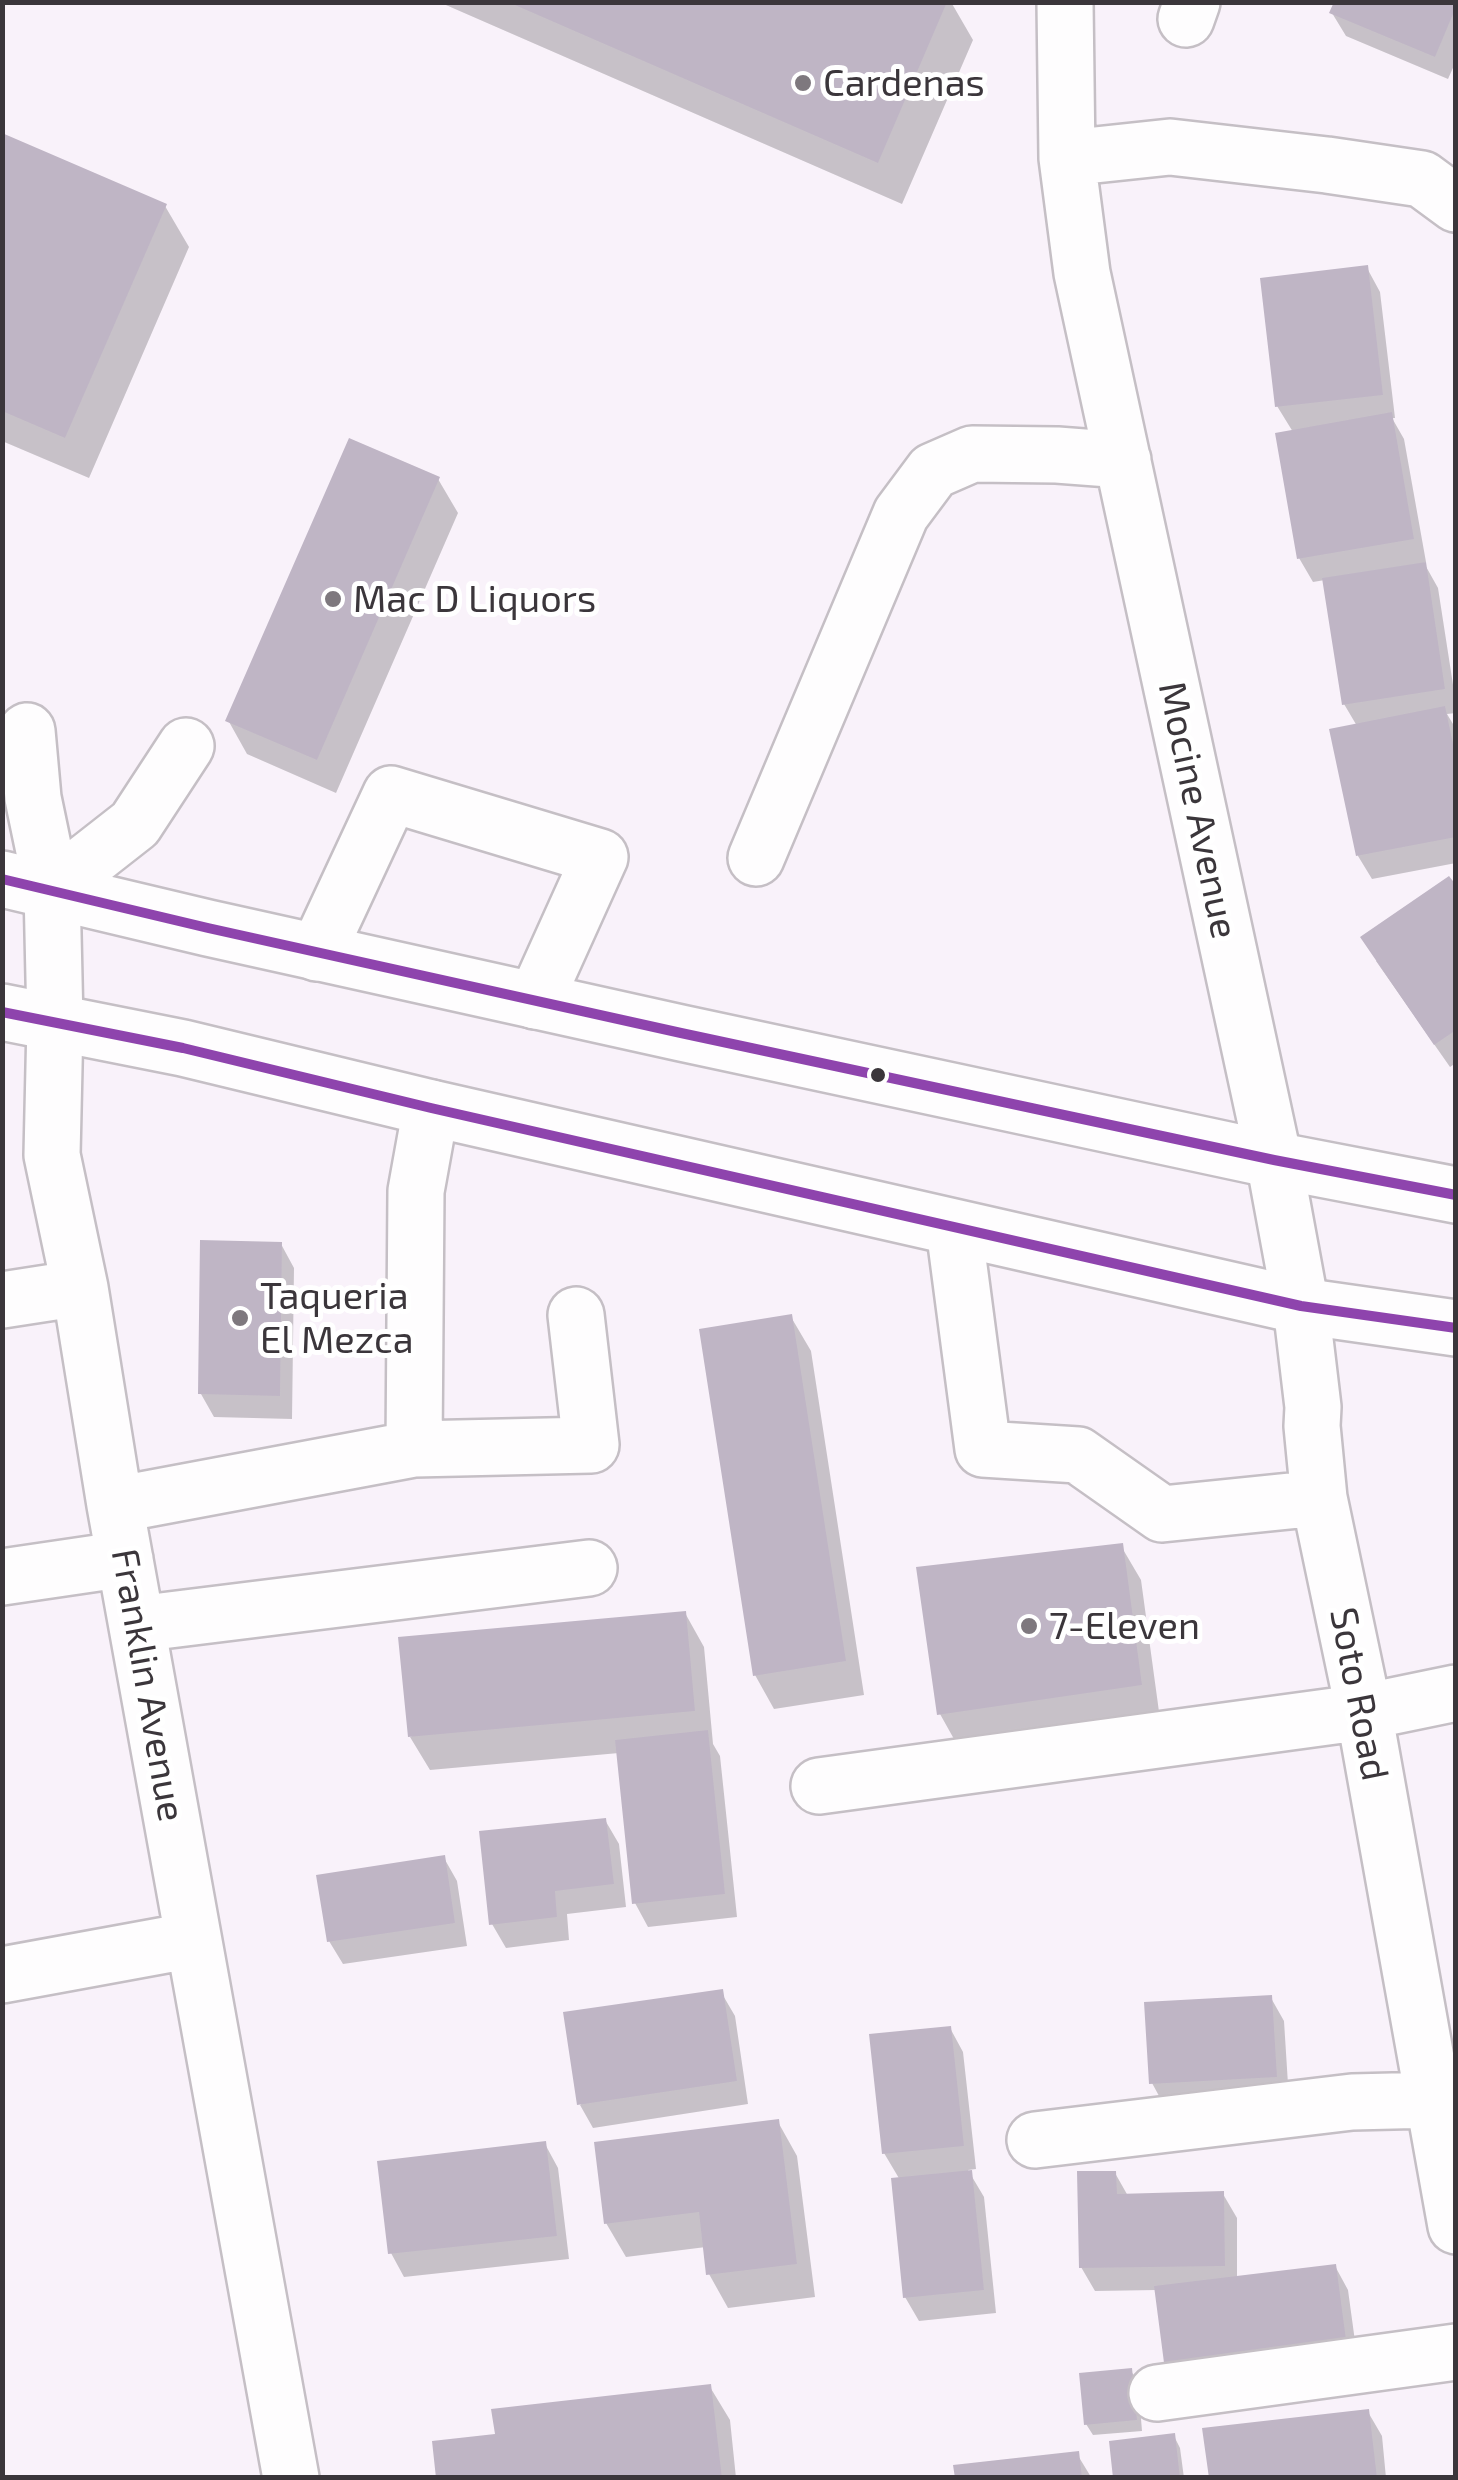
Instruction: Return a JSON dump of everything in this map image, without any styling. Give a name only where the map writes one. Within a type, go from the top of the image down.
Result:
[{"type":"street","name":"Mocine Avenue","points":[[1064,2],[1068,158],[1082,274],[1274,1160]]},
{"type":"street","points":[[1068,158],[1170,148],[1327,165],[1422,179],[1456,204]]},
{"type":"street","points":[[756,858],[901,514],[933,471],[972,454],[1123,460]]},
{"type":"street","name":"Franklin Avenue","points":[[27,731],[33,798],[27,884],[28,1017],[80,1288],[115,1505],[290,2478]]},
{"type":"street","points":[[27,884],[135,824],[186,746]]},
{"type":"street","points":[[317,953],[391,794],[600,857],[535,1001]]},
{"type":"street","points":[[27,884],[535,1001],[1274,1160],[1456,1195]]},
{"type":"street","points":[[28,1017],[183,1048],[1301,1306],[1456,1328]]},
{"type":"street","points":[[414,1449],[416,1190],[431,1108]]},
{"type":"street","name":"Soto Road","points":[[1274,1160],[1301,1306],[1319,1498],[1364,1712],[1456,2226]]},
{"type":"street","points":[[954,1228],[983,1449],[1078,1454],[1162,1514],[1319,1498]]},
{"type":"street","points":[[2,1300],[80,1288]]},
{"type":"street","points":[[115,1505],[414,1449],[591,1444],[576,1315]]},
{"type":"street","points":[[2,1576],[125,1559]]},
{"type":"street","points":[[137,1624],[589,1568]]},
{"type":"street","points":[[819,1786],[1364,1712],[1456,1694]]},
{"type":"street","points":[[2,1975],[193,1940]]},
{"type":"street","points":[[1035,2140],[1352,2102],[1434,2100]]},
{"type":"street","points":[[1157,2393],[1456,2352]]},
{"type":"building","name":"Cardenas","points":[[508,2],[947,2],[878,163]]},
{"type":"building","points":[[1334,2],[1456,2],[1456,7],[1435,57],[1329,13]]},
{"type":"building","points":[[2,133],[167,204],[65,438],[2,411]]},
{"type":"building","points":[[1368,265],[1383,395],[1275,407],[1260,278]]},
{"type":"building","points":[[1392,412],[1414,539],[1297,559],[1275,433]]},
{"type":"building","name":"Mac D Liquors","points":[[349,438],[440,477],[317,760],[225,721]]},
{"type":"building","points":[[1426,562],[1445,689],[1342,705],[1322,578]]},
{"type":"building","points":[[1445,706],[1456,758],[1456,837],[1356,856],[1329,729]]},
{"type":"building","points":[[1449,876],[1456,885],[1456,1030],[1434,1045],[1360,937]]},
{"type":"building","name":"Taqueria El Mezca","points":[[200,1240],[282,1242],[280,1396],[198,1394]]},
{"type":"building","points":[[792,1314],[846,1661],[753,1676],[699,1329]]},
{"type":"building","name":"7-Eleven","points":[[1123,1543],[1142,1685],[937,1715],[916,1567]]},
{"type":"building","points":[[686,1611],[695,1711],[408,1737],[398,1637]]},
{"type":"building","points":[[708,1730],[725,1894],[632,1904],[615,1740]]},
{"type":"building","points":[[606,1818],[614,1884],[555,1891],[557,1917],[489,1925],[479,1831]]},
{"type":"building","points":[[445,1855],[455,1923],[327,1942],[316,1875]]},
{"type":"building","points":[[723,1989],[737,2081],[577,2105],[563,2012]]},
{"type":"building","points":[[1272,1995],[1277,2077],[1149,2084],[1144,2002]]},
{"type":"building","points":[[951,2026],[964,2146],[882,2154],[869,2034]]},
{"type":"building","points":[[779,2119],[797,2264],[706,2275],[699,2212],[604,2224],[594,2142]]},
{"type":"building","points":[[546,2141],[557,2236],[388,2254],[377,2161]]},
{"type":"building","points":[[972,2170],[984,2290],[903,2298],[891,2178]]},
{"type":"building","points":[[1077,2171],[1116,2171],[1117,2194],[1224,2191],[1225,2266],[1079,2268]]},
{"type":"building","points":[[1336,2264],[1348,2355],[1166,2378],[1154,2286]]},
{"type":"building","points":[[1132,2368],[1137,2420],[1084,2425],[1079,2373]]},
{"type":"building","points":[[711,2384],[722,2478],[436,2478],[432,2441],[495,2434],[491,2409]]},
{"type":"building","points":[[1369,2409],[1377,2478],[1209,2478],[1202,2428]]},
{"type":"building","points":[[1175,2433],[1180,2478],[1113,2478],[1109,2441]]},
{"type":"building","points":[[1079,2451],[1082,2478],[955,2478],[953,2465]]},
{"type":"transit line","points":[[2,879],[681,1033],[1456,1195]]},
{"type":"transit line","points":[[2,1012],[183,1048],[1301,1306],[1456,1328]]},
{"type":"place","name":"Cardenas","points":[[803,83]]},
{"type":"place","name":"Mac D Liquors","points":[[333,599]]},
{"type":"place","name":"Taqueria El Mezca","points":[[240,1318]]},
{"type":"place","name":"7-Eleven","points":[[1029,1626]]}]
